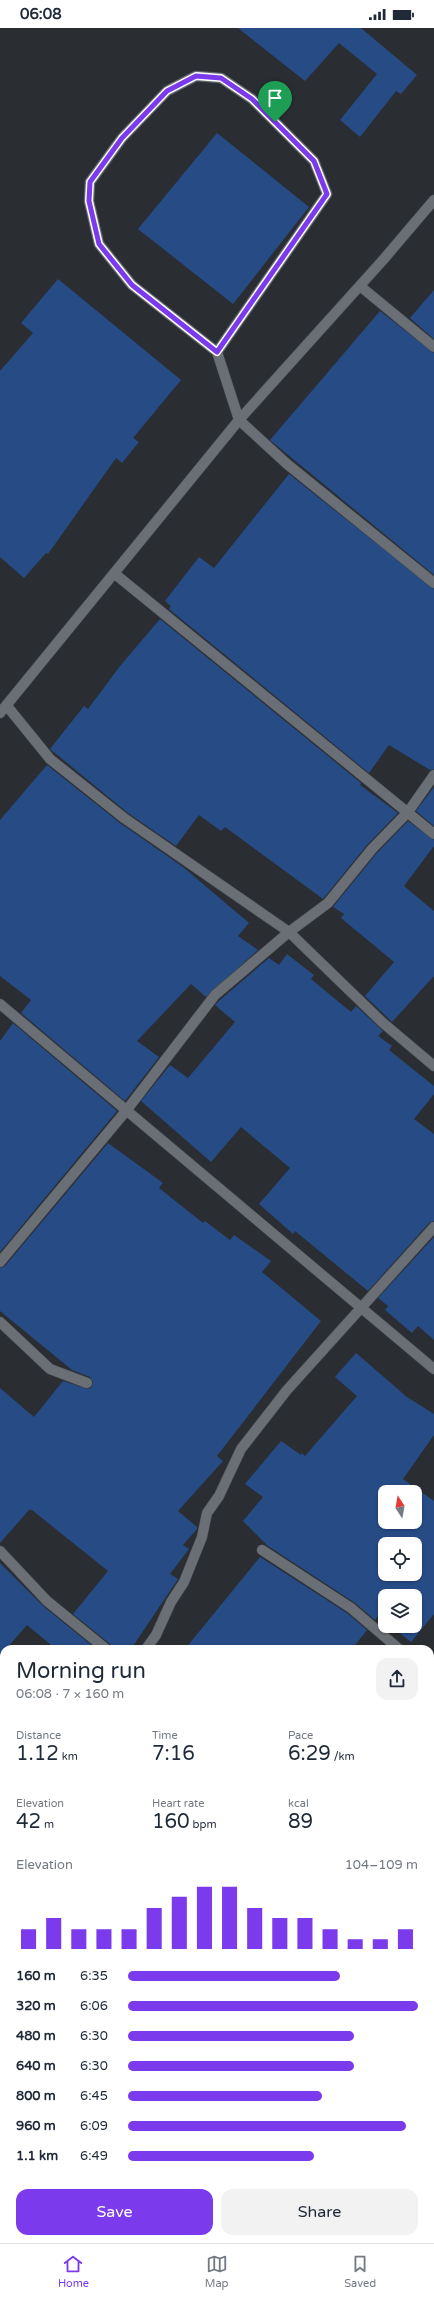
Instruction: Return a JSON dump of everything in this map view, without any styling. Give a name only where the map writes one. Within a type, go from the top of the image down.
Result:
[{"type":"street","points":[[217,352],[327,194],[314,161],[252,99],[221,78],[196,76],[167,91],[122,138],[90,182],[89,201],[99,244],[132,285],[217,352],[239,420],[287,464],[434,582]]},
{"type":"street","points":[[434,200],[360,286],[239,420],[3,710],[50,759],[124,818],[289,932],[382,1022],[434,1066]]},
{"type":"street","points":[[360,286],[434,347]]},
{"type":"street","points":[[115,574],[434,834]]},
{"type":"street","points":[[0,1262],[126,1111],[215,995],[289,932],[328,903],[372,849],[408,812],[434,775]]},
{"type":"street","points":[[0,1004],[434,1369]]},
{"type":"street","points":[[149,1645],[156,1635],[171,1602],[184,1582],[202,1537],[207,1513],[219,1496],[241,1450],[287,1390],[360,1307],[434,1227]]},
{"type":"street","points":[[0,1322],[50,1370],[87,1383]]},
{"type":"street","points":[[262,1550],[351,1608],[394,1645]]},
{"type":"street","points":[[0,1551],[47,1601],[101,1645]]},
{"type":"building","points":[[238,28],[361,28],[417,75],[401,94],[396,91],[360,137],[340,120],[377,74],[339,43],[305,81]]},
{"type":"building","points":[[217,133],[309,207],[233,304],[138,229]]},
{"type":"building","points":[[58,279],[181,380],[133,438],[139,442],[122,463],[116,458],[48,554],[46,553],[24,578],[0,557],[0,371],[33,333],[21,323]]},
{"type":"building","points":[[434,290],[434,339],[410,318]]},
{"type":"building","points":[[380,311],[434,353],[434,575],[270,440]]},
{"type":"building","points":[[289,474],[434,589],[434,769],[430,770],[389,745],[369,773],[169,609],[171,606],[165,601],[199,557],[214,568]]},
{"type":"building","points":[[160,619],[361,783],[360,785],[398,813],[367,845],[323,899],[225,827],[221,831],[199,815],[176,846],[128,813],[50,749],[84,706],[88,709],[120,666]]},
{"type":"building","points":[[47,765],[120,823],[183,867],[249,923],[238,936],[258,950],[206,997],[191,984],[137,1041],[159,1057],[125,1101],[21,1013],[31,1000],[0,976],[0,820]]},
{"type":"building","points":[[434,787],[434,826],[416,811]]},
{"type":"building","points":[[408,821],[434,840],[434,846],[404,886],[434,911],[434,976],[392,1022],[365,996],[394,962],[341,918],[344,914],[333,907],[377,853]]},
{"type":"building","points":[[287,954],[314,975],[311,979],[351,1012],[356,1006],[383,1031],[378,1036],[392,1046],[389,1050],[434,1086],[434,1094],[414,1119],[434,1134],[434,1221],[429,1223],[368,1291],[295,1231],[293,1234],[259,1204],[290,1168],[241,1127],[211,1162],[141,1101],[170,1065],[188,1078],[235,1022],[215,1005],[269,958],[279,965]]},
{"type":"building","points":[[13,1023],[117,1111],[0,1252],[0,1041]]},
{"type":"building","points":[[108,1143],[163,1183],[159,1188],[203,1223],[205,1221],[230,1240],[234,1235],[271,1261],[262,1272],[321,1321],[217,1456],[223,1461],[178,1511],[197,1527],[197,1529],[183,1545],[189,1549],[170,1574],[178,1579],[134,1645],[110,1645],[73,1614],[108,1571],[32,1510],[29,1510],[0,1543],[0,1388],[34,1417],[63,1381],[88,1389],[91,1388],[93,1382],[90,1377],[72,1370],[0,1311],[0,1268],[5,1266]]},
{"type":"building","points":[[434,1237],[434,1340],[418,1326],[412,1333],[385,1310],[388,1306],[378,1298]]},
{"type":"building","points":[[356,1353],[407,1397],[434,1414],[434,1435],[403,1479],[411,1485],[378,1485],[378,1529],[422,1529],[422,1492],[434,1501],[434,1614],[422,1629],[422,1589],[378,1589],[378,1616],[375,1620],[355,1603],[268,1546],[243,1521],[263,1497],[245,1484],[281,1441],[301,1455],[302,1453],[305,1456],[357,1396],[335,1377]]},
{"type":"building","points":[[260,1557],[347,1613],[367,1630],[355,1645],[188,1645]]},
{"type":"building","points":[[0,1563],[43,1606],[91,1645],[51,1645],[27,1625],[10,1645],[0,1645]]},
{"type":"building","points":[[400,1633],[418,1633],[411,1642]]},
{"type":"route","points":[[196,76],[221,78],[252,99],[275,122],[314,161],[327,194],[217,352],[132,285],[99,244],[92,221],[89,201],[90,182],[122,138],[167,91],[196,76]]}]
